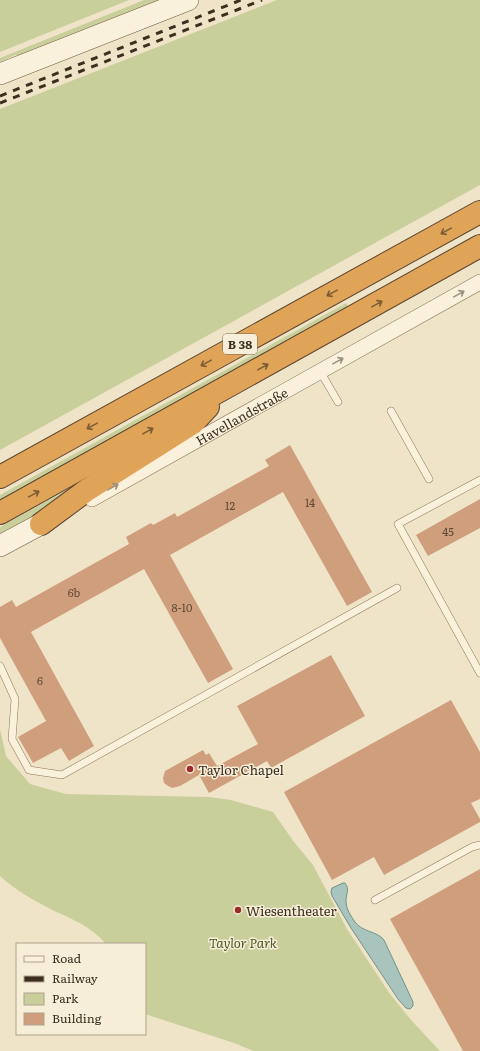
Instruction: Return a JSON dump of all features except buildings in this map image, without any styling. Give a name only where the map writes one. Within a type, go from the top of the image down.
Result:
[{"type":"highway","name":"B 38","points":[[0,477],[480,212]]},
{"type":"highway","name":"B 38","points":[[0,513],[480,246]]},
{"type":"highway","points":[[41,524],[87,490],[193,423],[229,386]]},
{"type":"main road","points":[[0,74],[188,0]]},
{"type":"main road","name":"Havellandstraße","points":[[0,546],[41,524]]},
{"type":"street","name":"Havellandstraße","points":[[41,524],[94,497],[480,282]]},
{"type":"lane","points":[[320,371],[338,402]]},
{"type":"lane","points":[[392,411],[429,479]]},
{"type":"lane","points":[[480,480],[398,524],[480,673]]},
{"type":"lane","points":[[0,666],[16,698],[12,739],[29,770],[62,775],[396,588]]},
{"type":"lane","points":[[375,900],[472,847],[480,845]]},
{"type":"green space","points":[[0,0],[129,0],[0,52]]},
{"type":"green space","points":[[144,0],[163,0],[24,56],[15,55],[0,62],[0,58]]},
{"type":"green space","points":[[277,0],[480,0],[480,185],[0,450],[0,109]]},
{"type":"green space","points":[[346,303],[348,306],[0,500],[0,495]]},
{"type":"green space","points":[[81,482],[56,504],[0,535],[0,527]]},
{"type":"green space","name":"Taylor Park","points":[[0,729],[6,756],[30,784],[66,794],[209,797],[231,800],[273,812],[294,842],[313,865],[347,929],[390,994],[412,1021],[440,1051],[253,1051],[237,1044],[146,1014],[146,943],[105,943],[91,930],[30,898],[14,888],[0,876]]},
{"type":"water","points":[[345,883],[347,887],[347,907],[355,922],[362,928],[378,935],[384,940],[413,1002],[413,1006],[410,1009],[406,1008],[398,999],[351,928],[332,896],[332,888]]},
{"type":"railway","points":[[0,96],[241,0]]},
{"type":"railway","points":[[0,103],[262,0]]},
{"type":"place","name":"Taylor Chapel","points":[[190,769]]},
{"type":"place","name":"Wiesentheater","points":[[238,910]]}]
